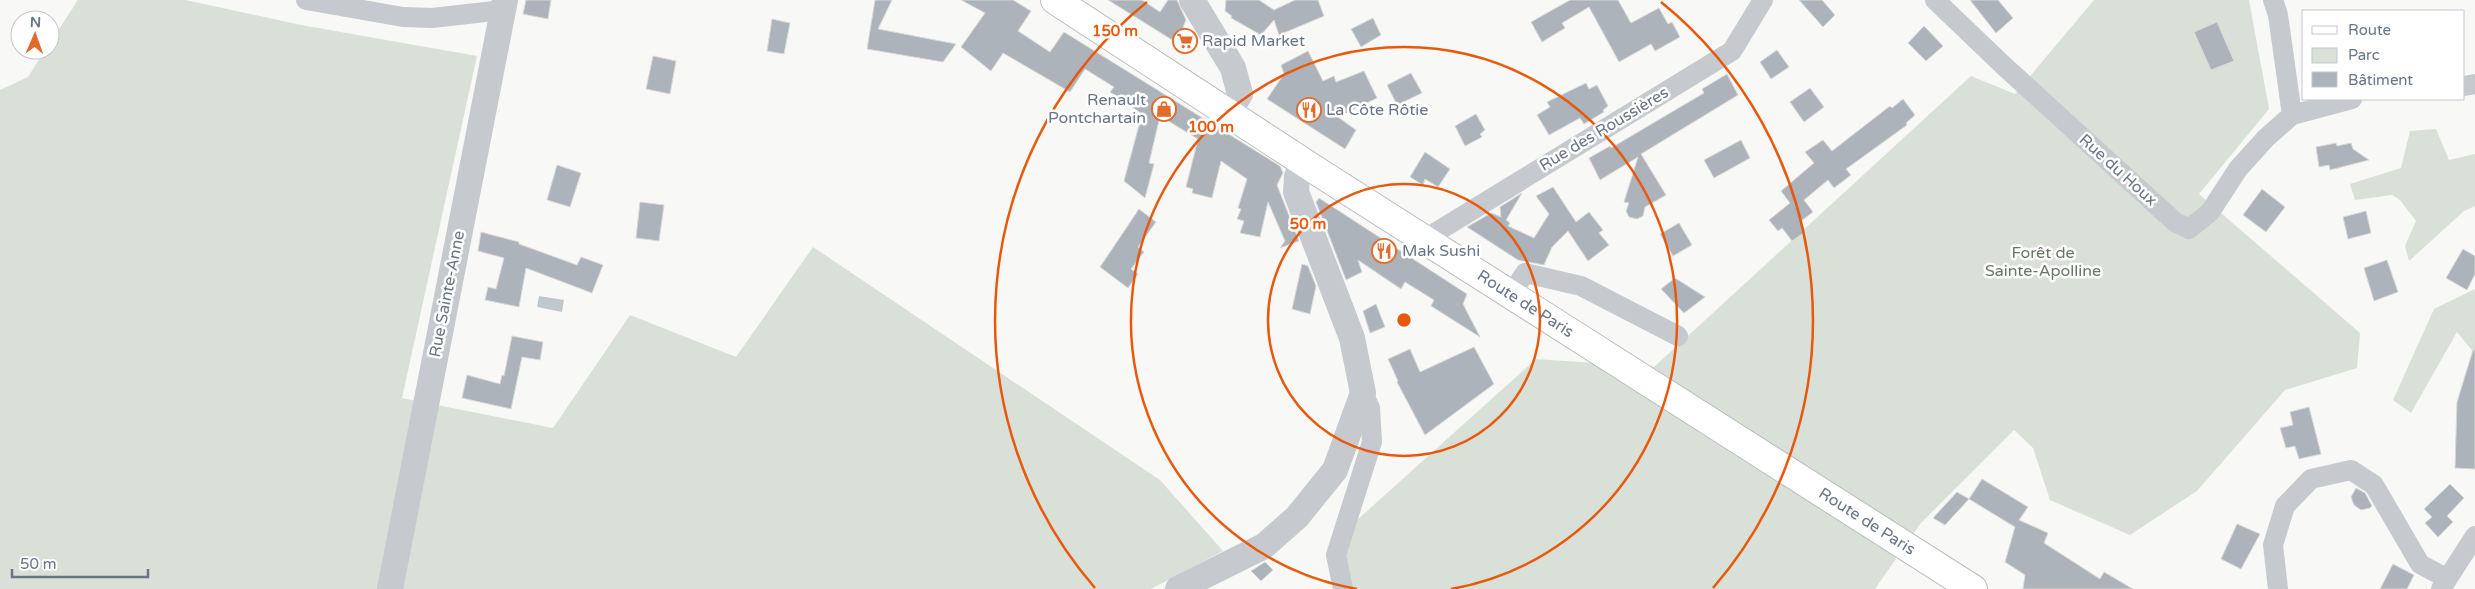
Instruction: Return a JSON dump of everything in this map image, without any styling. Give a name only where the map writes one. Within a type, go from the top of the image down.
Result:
[{"type":"main road","name":"Route de Paris","points":[[1055,0],[1305,163],[1974,589]]},
{"type":"street","points":[[306,0],[412,17],[432,18],[504,5]]},
{"type":"street","points":[[1192,0],[1236,76],[1240,94],[1229,112]]},
{"type":"street","name":"Rue des Roussières","points":[[1425,239],[1732,51],[1763,0]]},
{"type":"street","name":"Rue du Houx","points":[[1935,0],[2072,129],[2175,222],[2189,229],[2210,212],[2238,169],[2266,138],[2292,115]]},
{"type":"street","points":[[2273,0],[2278,15],[2292,115],[2348,100]]},
{"type":"street","name":"Rue Sainte-Anne","points":[[390,589],[504,5]]},
{"type":"street","points":[[1305,163],[1297,176],[1296,192],[1352,338],[1362,393],[1370,408],[1372,442],[1336,554],[1343,589]]},
{"type":"street","points":[[1510,294],[1525,272],[1552,278],[1580,286],[1678,336]]},
{"type":"street","points":[[1178,589],[1264,546],[1297,517],[1335,470],[1362,393]]},
{"type":"street","points":[[2278,589],[2273,545],[2285,506],[2311,479],[2351,470],[2374,485],[2420,564],[2444,586],[2475,536]]},
{"type":"green space","points":[[78,0],[185,0],[301,25],[477,56],[402,398],[553,428],[630,315],[736,357],[813,247],[1160,480],[1223,551],[1151,589],[0,589],[0,90],[28,77],[39,60],[60,60],[60,28]]},
{"type":"green space","name":"Forêt de Sainte-Apolline","points":[[2094,0],[2249,0],[2269,109],[2199,194],[2360,333],[2357,368],[2285,390],[2197,491],[2130,535],[2050,500],[2033,448],[2014,430],[1920,524],[1875,589],[1348,589],[1343,575],[1346,530],[1536,359],[1654,367],[1971,76],[2015,94]]},
{"type":"green space","points":[[2436,129],[2449,160],[2475,154],[2475,206],[2464,211],[2409,261],[2405,246],[2416,221],[2400,200],[2392,195],[2355,200],[2350,184],[2401,168],[2410,131]]},
{"type":"green space","points":[[2475,289],[2475,354],[2457,332],[2411,413],[2393,400],[2434,309]]},
{"type":"shaded area","points":[[539,296],[564,300],[562,312],[537,307]]},
{"type":"building","points":[[526,0],[551,0],[548,19],[523,14]]},
{"type":"building","points":[[875,0],[892,0],[878,29],[956,44],[943,62],[867,49]]},
{"type":"building","points":[[961,0],[1013,0],[1031,11],[1018,31],[1050,52],[1064,32],[1280,166],[1283,173],[1277,185],[1299,241],[1280,248],[1285,241],[1268,202],[1260,237],[1240,233],[1244,221],[1237,219],[1241,209],[1238,208],[1247,179],[1221,161],[1212,198],[1192,193],[1193,189],[1186,187],[1198,139],[1160,116],[1149,163],[1154,164],[1145,198],[1124,181],[1142,114],[1110,92],[1114,87],[1085,69],[1070,92],[1003,53],[991,71],[961,47],[985,13]]},
{"type":"building","points":[[1108,0],[1142,0],[1160,12],[1168,0],[1177,0],[1186,20],[1183,27],[1198,38],[1190,51]]},
{"type":"building","points":[[1226,0],[1259,0],[1274,10],[1295,0],[1318,0],[1324,16],[1279,35],[1274,20],[1261,35],[1231,18],[1232,16],[1225,11]]},
{"type":"building","points":[[1570,0],[1618,0],[1631,23],[1659,8],[1668,24],[1672,22],[1680,37],[1655,51],[1651,44],[1619,62],[1589,7],[1562,23],[1565,28],[1542,42],[1531,22]]},
{"type":"building","points":[[1799,0],[1822,0],[1835,15],[1823,27]]},
{"type":"building","points":[[1970,0],[1998,0],[2013,18],[1996,33]]},
{"type":"building","points":[[1373,18],[1381,35],[1361,47],[1351,29]]},
{"type":"building","points":[[772,19],[790,23],[784,54],[767,51]]},
{"type":"building","points":[[2217,22],[2234,61],[2211,70],[2194,32]]},
{"type":"building","points":[[1924,26],[1943,46],[1926,61],[1908,43]]},
{"type":"building","points":[[1777,50],[1789,67],[1771,79],[1760,62]]},
{"type":"building","points":[[1308,51],[1323,81],[1334,76],[1336,82],[1364,71],[1377,98],[1338,117],[1356,130],[1345,149],[1267,99],[1284,74],[1281,65]]},
{"type":"building","points":[[653,56],[676,61],[670,94],[646,89]]},
{"type":"building","points":[[1411,73],[1422,93],[1397,105],[1387,85]]},
{"type":"building","points":[[1727,74],[1738,95],[1641,154],[1666,195],[1645,207],[1643,216],[1637,219],[1629,217],[1626,211],[1629,203],[1624,202],[1638,157],[1600,180],[1589,158],[1610,146],[1611,148],[1704,93],[1702,89]]},
{"type":"building","points":[[1586,83],[1589,89],[1597,85],[1608,106],[1603,110],[1604,112],[1584,124],[1580,118],[1549,135],[1537,115],[1550,107],[1547,102]]},
{"type":"building","points":[[1810,88],[1824,107],[1804,122],[1790,102]]},
{"type":"building","points":[[1903,99],[1915,115],[1906,123],[1907,125],[1846,169],[1851,175],[1834,188],[1828,180],[1804,200],[1813,212],[1801,221],[1805,232],[1792,241],[1782,228],[1778,231],[1769,220],[1790,203],[1781,191],[1814,163],[1805,152],[1823,140],[1832,151],[1890,106],[1892,108]]},
{"type":"building","points":[[1476,114],[1485,130],[1480,134],[1482,137],[1465,146],[1455,126]]},
{"type":"building","points":[[1741,140],[1750,158],[1714,178],[1704,160]]},
{"type":"building","points":[[2336,143],[2337,146],[2351,143],[2353,149],[2369,160],[2330,170],[2329,165],[2319,167],[2316,147]]},
{"type":"building","points":[[1425,152],[1450,169],[1438,187],[1425,179],[1423,185],[1410,177]]},
{"type":"building","points":[[557,165],[581,173],[570,207],[547,200]]},
{"type":"building","points":[[1553,187],[1576,222],[1589,212],[1603,230],[1599,233],[1609,245],[1588,261],[1568,231],[1552,247],[1544,265],[1518,260],[1467,227],[1491,213],[1501,217],[1500,207],[1522,193],[1506,220],[1510,223],[1508,226],[1534,238],[1549,214],[1536,196]]},
{"type":"building","points":[[2262,189],[2285,207],[2266,232],[2243,215]]},
{"type":"building","points":[[1319,198],[1467,294],[1463,304],[1480,337],[1431,306],[1434,300],[1405,282],[1401,289],[1358,260],[1362,272],[1346,280],[1316,202]]},
{"type":"building","points":[[640,202],[664,205],[659,241],[636,238]]},
{"type":"building","points":[[1139,209],[1156,222],[1138,247],[1144,252],[1131,269],[1138,274],[1128,288],[1100,267]]},
{"type":"building","points":[[2366,211],[2371,233],[2348,239],[2343,217]]},
{"type":"building","points":[[1679,223],[1692,245],[1673,256],[1660,234]]},
{"type":"building","points":[[481,232],[519,242],[519,244],[577,265],[581,257],[603,265],[592,293],[526,268],[519,307],[485,300],[488,287],[496,289],[504,258],[478,251]]},
{"type":"building","points":[[2463,249],[2475,256],[2475,274],[2467,290],[2446,278]]},
{"type":"building","points":[[2387,260],[2398,292],[2374,301],[2364,268]]},
{"type":"building","points":[[1302,264],[1308,266],[1316,286],[1310,314],[1292,309]]},
{"type":"building","points":[[1675,278],[1705,297],[1684,313],[1661,289]]},
{"type":"building","points":[[1376,304],[1385,327],[1370,333],[1363,311]]},
{"type":"building","points":[[512,336],[543,342],[540,360],[522,357],[511,409],[462,398],[467,375],[500,384],[502,375],[504,376]]},
{"type":"building","points":[[1474,347],[1494,384],[1425,435],[1397,382],[1388,359],[1410,349],[1420,372]]},
{"type":"building","points":[[2473,350],[2475,350],[2475,469],[2455,468],[2457,402]]},
{"type":"building","points":[[2309,407],[2321,454],[2299,459],[2295,446],[2286,448],[2280,428],[2293,425],[2290,412]]},
{"type":"building","points":[[1982,479],[2028,507],[2019,520],[2048,533],[2044,543],[2100,579],[2104,572],[2133,589],[2023,589],[2025,575],[2005,562],[2015,527],[1969,499]]},
{"type":"building","points":[[2450,484],[2464,498],[2447,516],[2453,522],[2438,537],[2425,523],[2432,517],[2424,509]]},
{"type":"building","points":[[2356,488],[2365,493],[2372,506],[2370,508],[2361,510],[2354,505],[2351,497]]},
{"type":"building","points":[[1957,492],[1969,499],[1945,525],[1933,518]]},
{"type":"building","points":[[2237,524],[2260,534],[2241,569],[2221,559]]},
{"type":"building","points":[[1265,562],[1273,570],[1261,581],[1251,571]]},
{"type":"building","points":[[2393,564],[2414,575],[2407,589],[2380,589]]},
{"type":"place","name":"Rapid Market","points":[[1185,41]]},
{"type":"place","name":"Renault Pontchartain","points":[[1164,109]]},
{"type":"place","name":"La Côte Rôtie","points":[[1309,110]]},
{"type":"place","name":"Mak Sushi","points":[[1384,251]]}]
